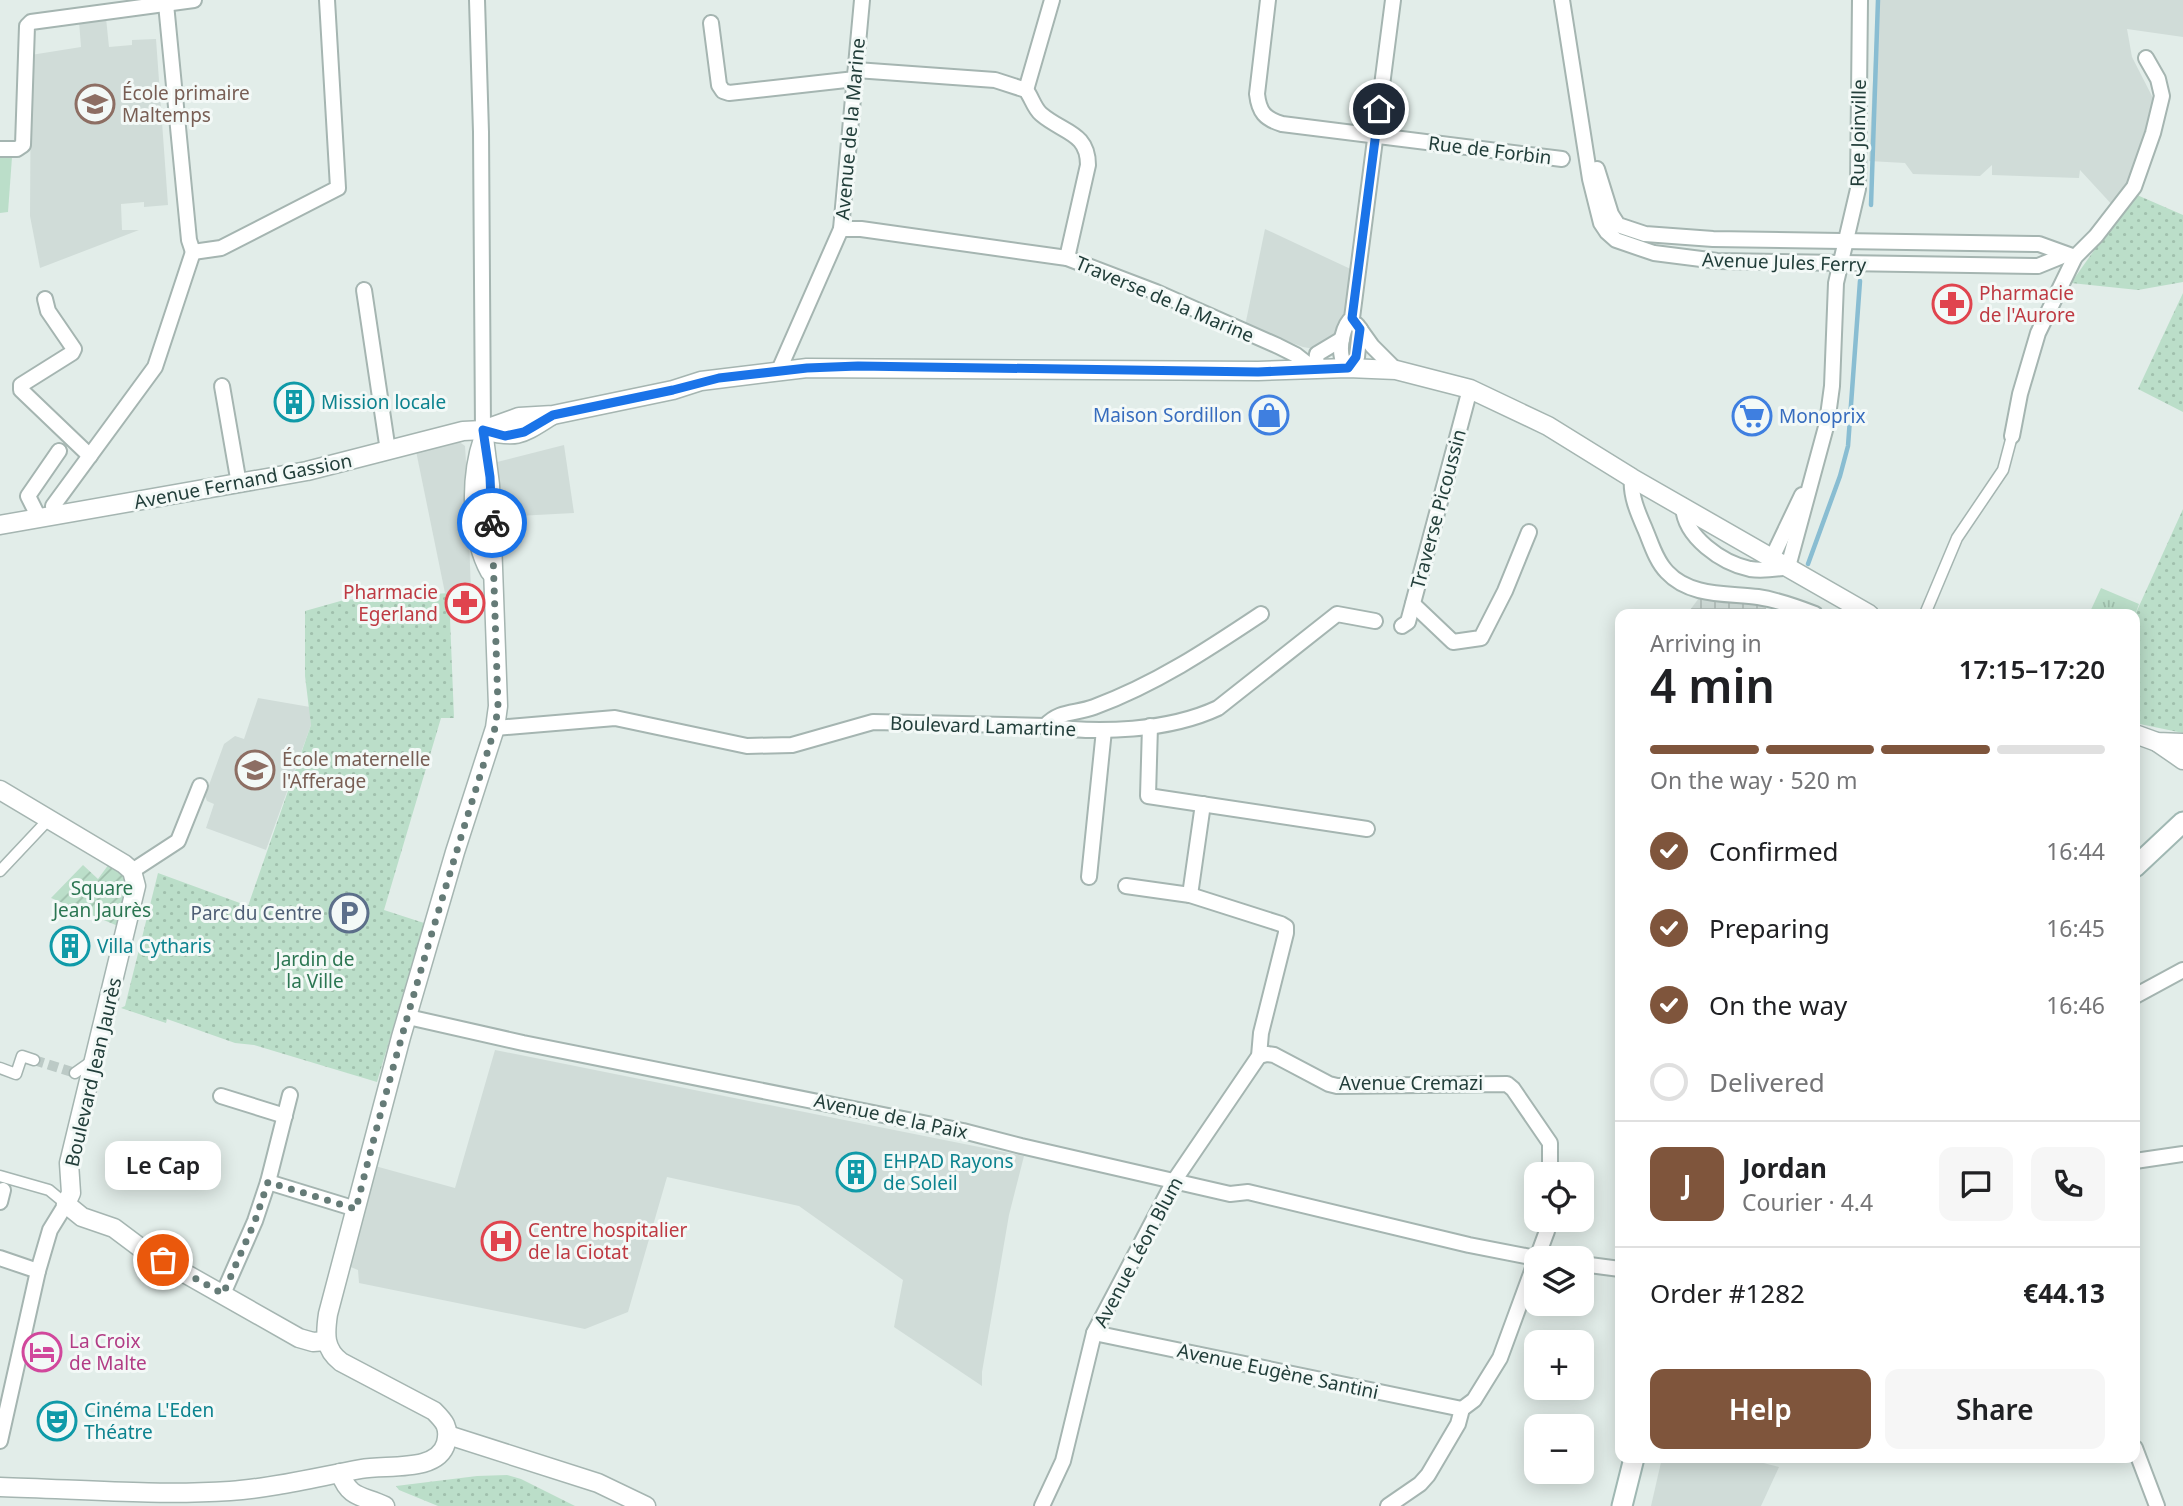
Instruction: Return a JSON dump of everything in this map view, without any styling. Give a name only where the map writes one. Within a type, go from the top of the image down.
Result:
[{"type":"main road","points":[[2140,862],[2183,822]]},
{"type":"main road","points":[[1622,1506],[1633,1463]]},
{"type":"street","points":[[0,149],[17,149],[23,145],[27,26],[31,22],[194,0]]},
{"type":"street","points":[[193,252],[221,248],[338,188],[327,0]]},
{"type":"street","points":[[0,1487],[154,1492],[219,1492],[260,1488],[382,1465],[409,1465],[436,1459],[444,1450],[448,1438],[446,1423],[434,1410],[341,1362],[329,1351],[326,1341],[328,1314],[408,1017],[455,852],[495,728],[498,706],[490,477],[483,434],[481,132],[477,0]]},
{"type":"street","name":"Avenue de la Marine","points":[[779,370],[841,229],[862,0]]},
{"type":"street","points":[[1052,0],[1027,90],[1036,109],[1084,143],[1088,154],[1088,165],[1067,258]]},
{"type":"street","name":"Rue de Forbin","points":[[1268,0],[1257,94],[1258,105],[1270,120],[1282,124],[1562,159]]},
{"type":"street","points":[[1393,0],[1375,136],[1356,324],[1356,357],[1348,368],[1342,358],[1342,339],[1348,322],[1356,324],[1372,346],[1396,370]]},
{"type":"street","name":"Avenue Jules Ferry","points":[[1562,0],[1590,179],[1601,223],[1616,240],[1654,253],[1717,261],[2038,266],[2070,256]]},
{"type":"street","name":"Rue Joinville","points":[[1814,469],[1827,423],[1832,386],[1836,284],[1858,189],[1860,0]]},
{"type":"street","points":[[60,451],[28,496],[47,517],[155,367],[193,252],[188,228],[166,4]]},
{"type":"street","points":[[711,23],[719,85],[723,91],[729,93],[856,75],[985,78],[1027,90]]},
{"type":"street","points":[[1927,609],[1956,538],[2003,470],[2038,333],[2070,256],[2096,236],[2134,187],[2153,133],[2162,96],[2158,79],[2146,58]]},
{"type":"street","name":"Avenue Jules Ferry","points":[[1584,135],[1611,214],[1618,225],[1628,230],[1645,234],[1713,239],[2039,244],[2070,256]]},
{"type":"street","name":"Traverse de la Marine","points":[[841,229],[861,229],[1067,258],[1156,292],[1278,346],[1297,355],[1315,370]]},
{"type":"street","points":[[364,290],[388,451]]},
{"type":"street","points":[[45,299],[48,311],[74,349],[72,353],[21,385],[21,390],[90,456]]},
{"type":"street","points":[[1315,370],[1317,354],[1342,339]]},
{"type":"street","name":"Avenue Fernand Gassion","points":[[0,525],[307,471],[463,431],[483,434],[519,417],[553,415],[673,390],[701,381],[779,370],[858,366],[1258,372],[1348,368],[1396,370],[1470,389],[1548,426],[1632,478],[1860,609]]},
{"type":"street","points":[[222,386],[239,484]]},
{"type":"street","name":"Traverse Picoussin","points":[[1402,626],[1408,622],[1470,389]]},
{"type":"street","points":[[1772,558],[1814,469]]},
{"type":"street","points":[[1683,506],[1683,517],[1691,532],[1732,564],[1764,570],[1788,567],[1814,469]]},
{"type":"street","points":[[1632,478],[1631,488],[1639,515],[1658,559],[1668,573],[1687,585],[1707,592],[1760,597],[1799,609]]},
{"type":"street","points":[[1413,604],[1453,642],[1480,638],[1505,591],[1529,532]]},
{"type":"street","points":[[1045,726],[1055,716],[1092,708],[1183,666],[1261,614]]},
{"type":"street","points":[[1367,830],[1147,796],[1150,726],[1203,715],[1218,708],[1337,614],[1375,621]]},
{"type":"street","name":"Boulevard Lamartine","points":[[495,728],[615,718],[747,746],[792,745],[873,722],[1045,726],[1073,730],[1150,726]]},
{"type":"street","points":[[1089,877],[1104,730]]},
{"type":"street","points":[[2140,736],[2181,756]]},
{"type":"street","points":[[0,790],[128,867],[178,841],[201,786]]},
{"type":"street","points":[[1190,895],[1203,804]]},
{"type":"street","points":[[0,871],[49,819]]},
{"type":"street","name":"Boulevard Jean Jaurès","points":[[0,1441],[38,1271],[50,1230],[71,1193],[69,1163],[136,886],[128,867]]},
{"type":"street","points":[[1126,886],[1190,895],[1286,927],[1261,1033],[1259,1056]]},
{"type":"street","points":[[2140,993],[2183,970]]},
{"type":"street","name":"Avenue de la Paix","points":[[408,1017],[523,1043],[963,1130],[1230,1194],[1248,1192],[1524,1256]]},
{"type":"street","name":"Avenue Cremazi","points":[[1259,1056],[1274,1055],[1337,1086],[1507,1084],[1550,1143],[1550,1162]]},
{"type":"street","points":[[0,1068],[16,1074],[22,1056],[34,1060]]},
{"type":"street","name":"Avenue Léon Blum","points":[[1042,1506],[1063,1461],[1094,1334],[1174,1181],[1259,1056]]},
{"type":"street","points":[[75,1073],[94,1060]]},
{"type":"street","points":[[221,1096],[285,1115]]},
{"type":"street","points":[[223,1294],[255,1221],[290,1096]]},
{"type":"street","points":[[2140,1160],[2183,1154]]},
{"type":"street","points":[[268,1182],[356,1209]]},
{"type":"street","points":[[1,1190],[49,1190],[82,1217],[114,1228],[142,1249],[299,1338],[313,1342],[326,1341]]},
{"type":"street","points":[[0,1258],[38,1271]]},
{"type":"street","points":[[1594,1266],[1615,1268]]},
{"type":"street","points":[[1388,1506],[1420,1484],[1428,1475],[1458,1424],[1462,1409],[1474,1400],[1500,1358],[1524,1294]]},
{"type":"street","name":"Avenue Eugène Santini","points":[[1094,1334],[1462,1409]]},
{"type":"street","points":[[448,1438],[466,1439],[605,1485],[646,1506]]},
{"type":"street","points":[[2140,1461],[2157,1506]]},
{"type":"street","points":[[362,1469],[369,1492],[380,1504]]},
{"type":"street","points":[[340,1473],[345,1486],[352,1494],[380,1504]]},
{"type":"shaded area","points":[[1877,0],[2183,0],[2183,37],[2127,29],[2132,57],[2154,100],[2130,184],[2115,208],[2080,170],[2079,178],[1992,175],[1992,165],[1980,176],[1913,174],[1905,163],[1869,161]]},
{"type":"shaded area","name":"École primaire Maltemps","points":[[96,18],[106,18],[109,47],[132,45],[132,40],[156,39],[168,205],[144,207],[144,202],[121,204],[122,230],[139,230],[40,268],[30,216],[31,55],[81,47],[79,21],[91,23]]},
{"type":"shaded area","points":[[1265,229],[1357,272],[1337,353],[1303,347],[1245,326]]},
{"type":"shaded area","points":[[458,441],[465,446],[471,591],[445,593],[416,451]]},
{"type":"shaded area","points":[[564,445],[574,513],[500,517],[497,462]]},
{"type":"shaded area","points":[[1699,598],[1752,601],[1766,606],[1766,609],[1691,609]]},
{"type":"shaded area","name":"École maternelle l'Afferage","points":[[258,698],[310,707],[311,725],[266,850],[206,828],[214,804],[207,801],[205,796],[224,744],[235,736],[244,739]]},
{"type":"shaded area","name":"Centre hospitalier de la Ciotat","points":[[495,1050],[1024,1156],[1009,1215],[982,1372],[982,1386],[894,1327],[903,1280],[799,1206],[667,1177],[628,1312],[585,1329],[359,1283],[358,1270],[348,1266],[375,1166],[455,1188]]},
{"type":"shaded area","points":[[1661,1463],[1763,1463],[1779,1467],[1761,1506],[1651,1506]]},
{"type":"green space","points":[[0,155],[12,157],[8,212],[0,213]]},
{"type":"green space","points":[[2137,195],[2183,215],[2183,282],[2138,290],[2071,283],[2100,242]]},
{"type":"green space","points":[[2183,293],[2183,412],[2138,389]]},
{"type":"green space","points":[[2183,509],[2183,733],[2140,724],[2140,609],[2138,609]]},
{"type":"green space","points":[[2101,588],[2139,604],[2137,609],[2091,609]]},
{"type":"green space","name":"Jardin de la Ville","points":[[449,593],[454,718],[441,718],[384,910],[424,923],[377,1082],[254,1045],[235,1043],[167,1019],[166,1023],[121,1008],[125,1006],[158,873],[248,906],[311,725],[305,676],[305,611],[344,600]]},
{"type":"green space","name":"Square Jean Jaurès","points":[[109,864],[118,870],[126,884],[118,926],[51,898],[83,865],[98,879]]},
{"type":"green space","points":[[507,1475],[521,1479],[575,1506],[438,1506],[399,1490],[396,1486],[477,1476]]},
{"type":"waterway","points":[[1871,205],[1878,0]]},
{"type":"waterway","points":[[1808,564],[1848,446],[1860,281]]},
{"type":"tunnel","points":[[34,1060],[75,1073]]},
{"type":"way so far","points":[[163,1260],[223,1294],[255,1221],[268,1182],[356,1209],[401,1037],[455,852],[495,728],[498,706],[492,523]]},
{"type":"place","name":"École primaire Maltemps","points":[[95,104]]},
{"type":"place","name":"Pharmacie de l'Aurore","points":[[1952,304]]},
{"type":"place","name":"Mission locale","points":[[294,402]]},
{"type":"place","name":"Maison Sordillon","points":[[1269,415]]},
{"type":"place","name":"Monoprix","points":[[1752,416]]},
{"type":"place","name":"Pharmacie Egerland","points":[[465,603]]},
{"type":"place","name":"École maternelle l'Afferage","points":[[255,770]]},
{"type":"place","name":"Parc du Centre","points":[[349,913]]},
{"type":"place","name":"Villa Cytharis","points":[[70,946]]},
{"type":"place","name":"EHPAD Rayons de Soleil","points":[[856,1172]]},
{"type":"place","name":"Centre hospitalier de la Ciotat","points":[[501,1241]]},
{"type":"place","name":"Le Cap","points":[[163,1260]]},
{"type":"place","name":"La Croix de Malte","points":[[42,1352]]},
{"type":"place","name":"Cinéma L'Eden Théatre","points":[[57,1421]]},
{"type":"route","points":[[492,523],[490,477],[483,430],[505,436],[524,432],[553,415],[673,390],[701,381],[807,368],[858,366],[1258,372],[1348,368],[1356,357],[1360,329],[1352,318],[1379,109]]}]
